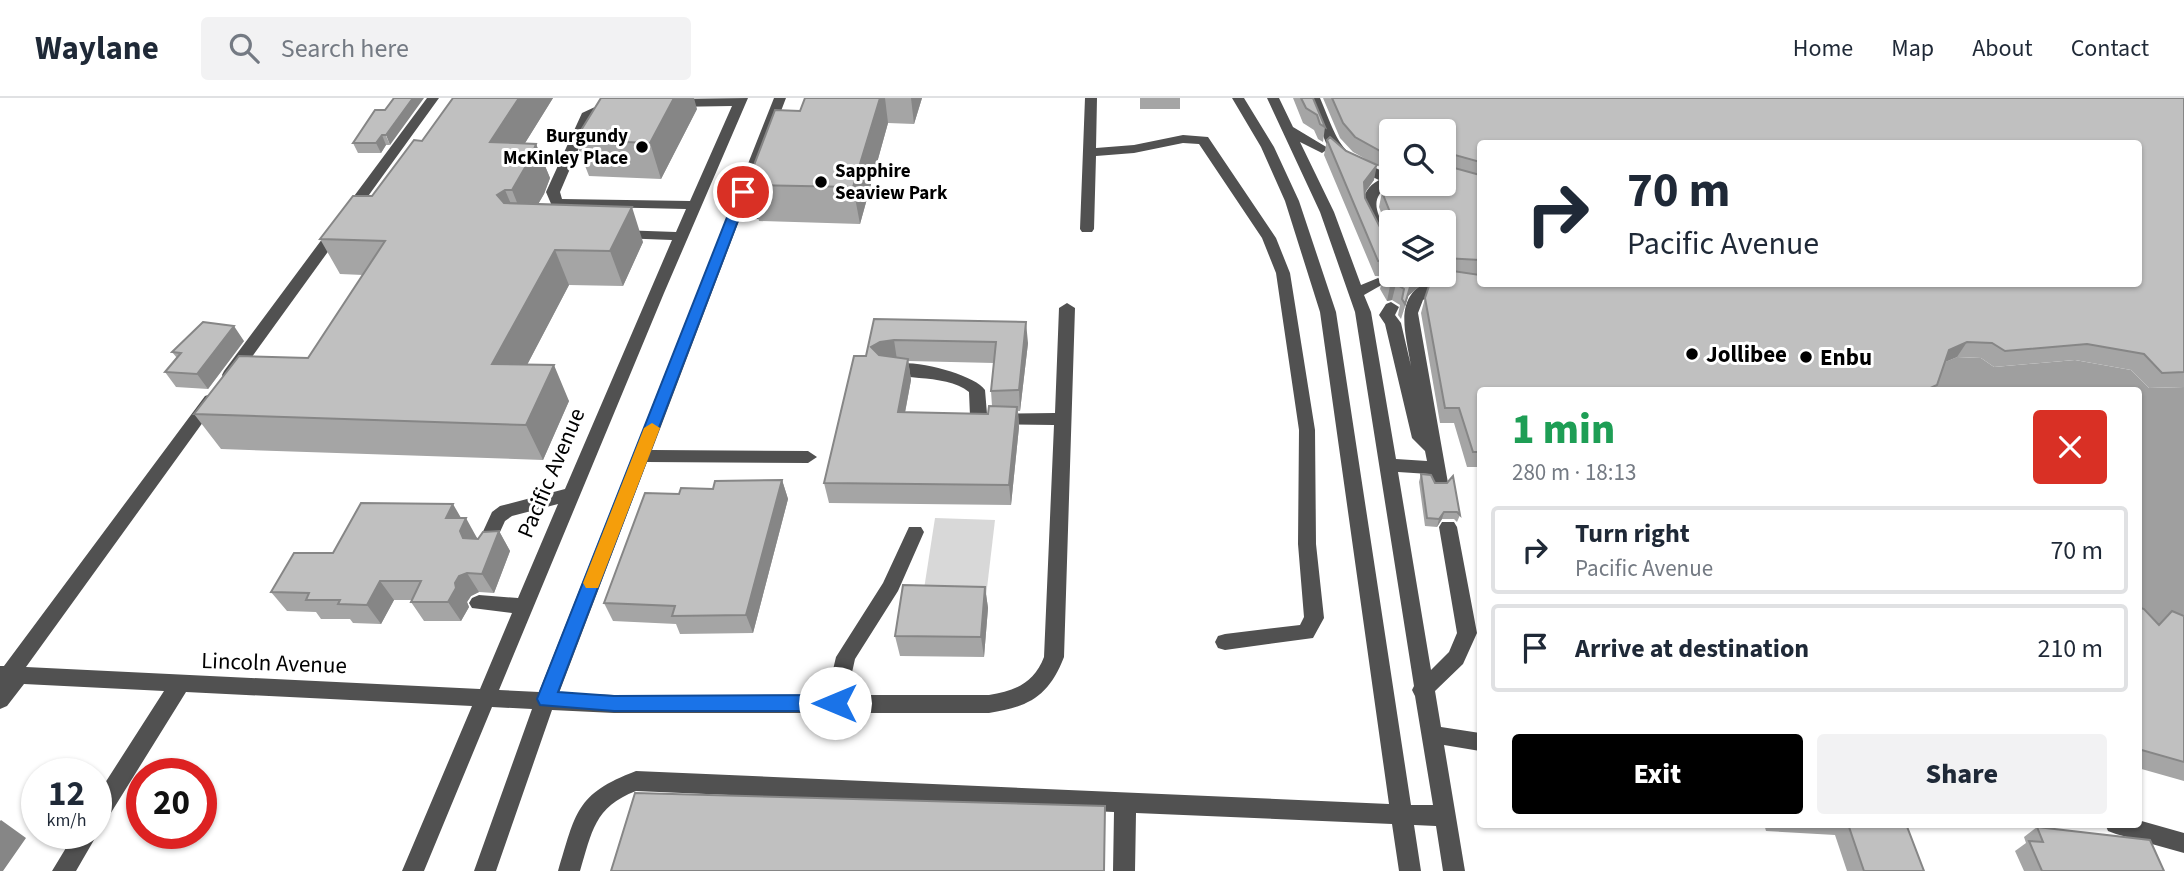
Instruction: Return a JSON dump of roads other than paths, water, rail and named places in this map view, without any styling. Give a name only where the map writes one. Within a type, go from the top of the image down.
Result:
[{"type":"street","points":[[0,700],[10,674],[433,98]]},
{"type":"street","points":[[485,871],[547,699],[780,98]]},
{"type":"street","points":[[1087,229],[1091,98]]},
{"type":"street","points":[[1238,98],[1267,148],[1296,215],[1314,262],[1328,312],[1410,871]]},
{"type":"street","points":[[1273,98],[1327,212],[1363,312],[1422,690],[1454,871]]},
{"type":"street","points":[[1314,98],[1335,149],[1349,161],[1379,174]]},
{"type":"street","points":[[653,103],[741,100]]},
{"type":"street","name":"Pacific Avenue","points":[[413,871],[485,696],[741,100]]},
{"type":"street","points":[[628,103],[615,103],[587,113],[553,192],[557,203],[695,205]]},
{"type":"street","points":[[1285,127],[1322,149]]},
{"type":"street","points":[[1089,152],[1134,149],[1183,139],[1203,140],[1269,238],[1283,273],[1307,430],[1307,544],[1314,618],[1306,632],[1225,642]]},
{"type":"street","points":[[1379,186],[1368,199],[1368,209],[1379,227]]},
{"type":"street","points":[[735,214],[758,215]]},
{"type":"street","points":[[601,234],[681,236]]},
{"type":"street","points":[[1357,292],[1378,283]]},
{"type":"street","points":[[1386,465],[1438,475],[1410,313],[1411,304],[1419,293],[1430,287]]},
{"type":"street","points":[[1391,307],[1387,315],[1393,323],[1420,438],[1434,449]]},
{"type":"street","name":"Lincoln Avenue","points":[[10,674],[614,704],[989,704],[1012,701],[1029,694],[1042,684],[1050,672],[1054,657],[1067,308]]},
{"type":"street","points":[[885,369],[933,372],[964,381],[977,390],[978,416],[983,420],[1062,419]]},
{"type":"street","points":[[1373,375],[1405,376]]},
{"type":"street","points":[[641,456],[808,457]]},
{"type":"street","points":[[483,551],[498,517],[506,511],[571,494]]},
{"type":"street","points":[[1422,690],[1460,655],[1466,640],[1448,527]]},
{"type":"street","points":[[835,703],[846,657],[891,586],[915,532]]},
{"type":"street","points":[[479,603],[524,606]]},
{"type":"street","points":[[112,791],[180,683]]},
{"type":"street","points":[[1430,734],[1477,742]]},
{"type":"street","points":[[569,871],[590,808],[611,789],[636,781],[1444,816]]},
{"type":"street","points":[[1124,871],[1125,803]]},
{"type":"street","points":[[2130,828],[2184,843]]},
{"type":"street","points":[[63,871],[77,849]]},
{"type":"place","name":"Burgundy McKinley Place","points":[[642,147]]},
{"type":"place","name":"Sapphire Seaview Park","points":[[821,182]]},
{"type":"place","name":"Jollibee","points":[[1692,354]]},
{"type":"place","name":"Enbu","points":[[1806,357]]}]
